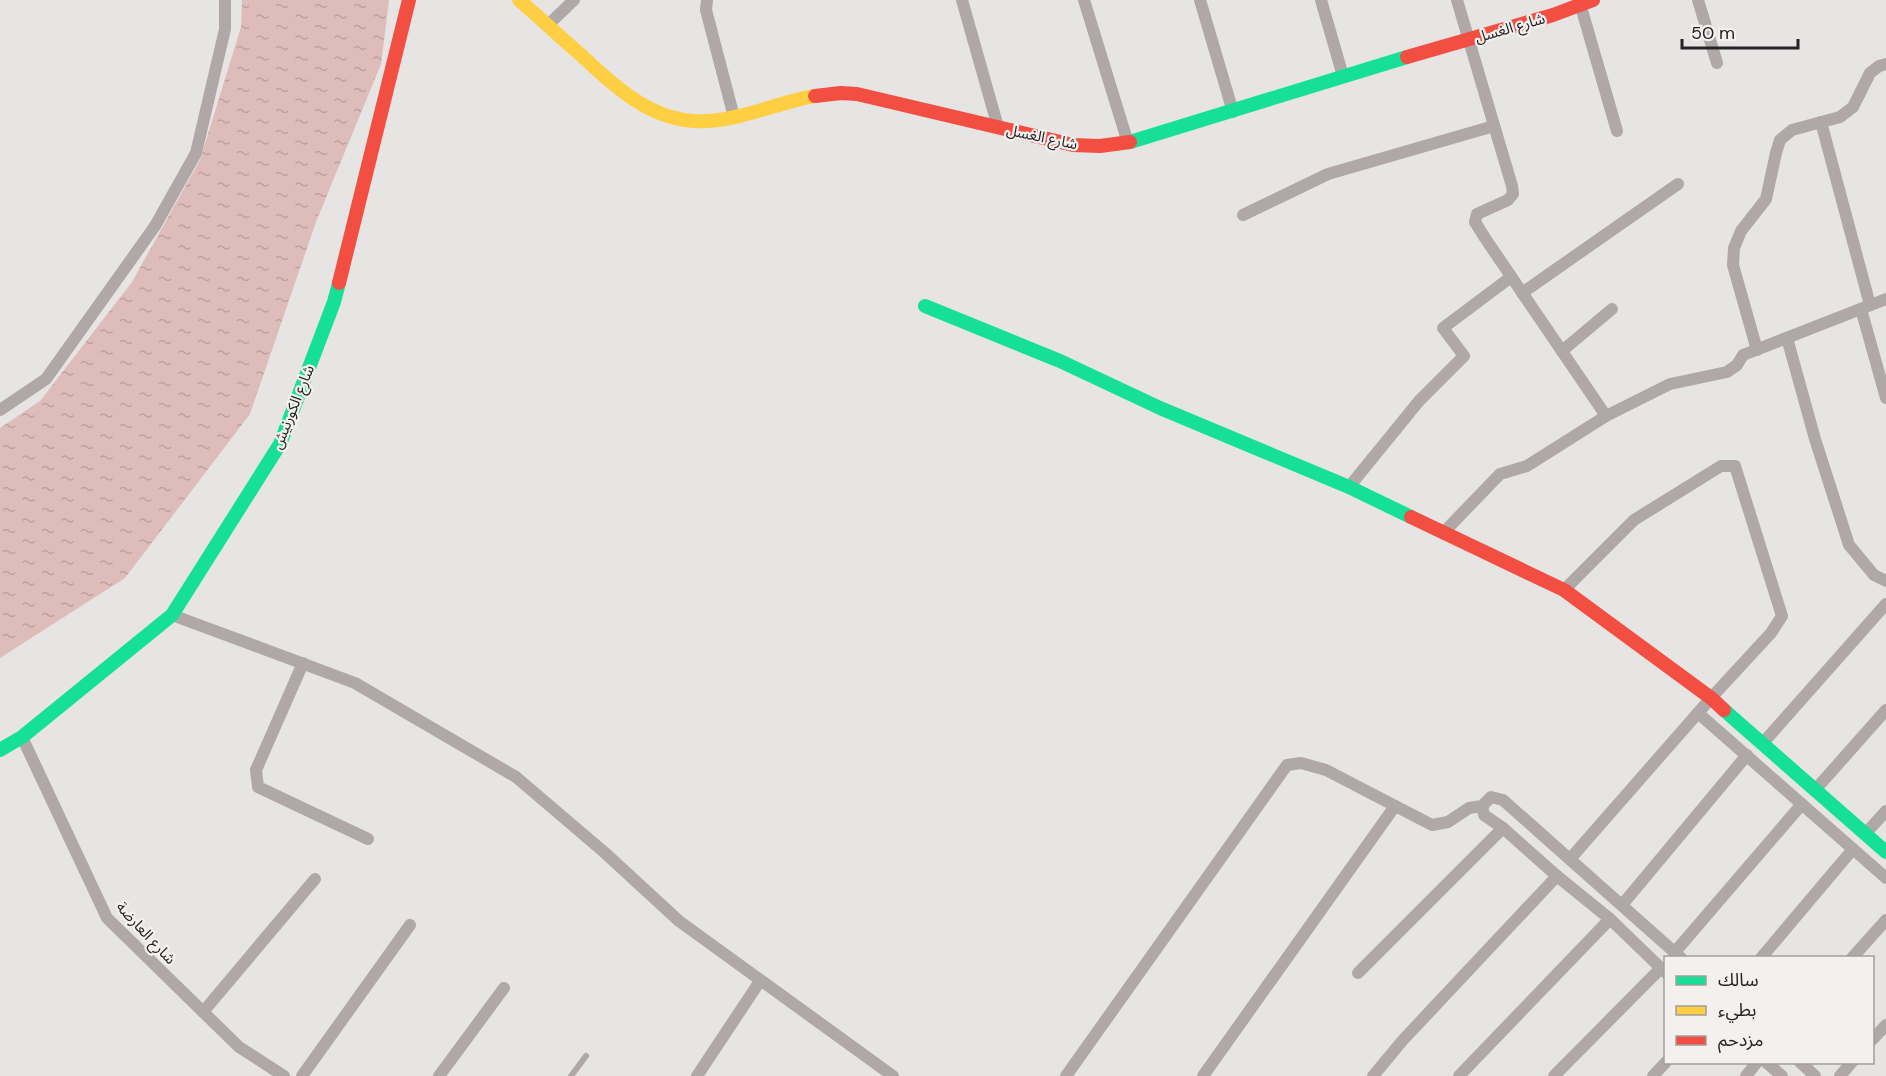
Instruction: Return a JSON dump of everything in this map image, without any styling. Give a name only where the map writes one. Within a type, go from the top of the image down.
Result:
[{"type":"street","points":[[0,410],[46,379],[155,226],[196,153],[225,29],[225,0]]},
{"type":"street","name":"شارع الكورنيش","points":[[0,750],[22,737],[172,615],[280,444],[334,302],[409,0]]},
{"type":"street","name":"شارع الغسل","points":[[519,0],[622,93],[642,107],[664,116],[687,121],[711,121],[813,96],[843,93],[857,94],[1073,145],[1110,146],[1128,143],[1233,112],[1343,76],[1553,15],[1584,2]]},
{"type":"street","points":[[548,26],[574,0]]},
{"type":"street","points":[[707,0],[706,10],[734,117]]},
{"type":"street","points":[[962,0],[998,127]]},
{"type":"street","points":[[1084,0],[1128,143]]},
{"type":"street","points":[[1200,0],[1233,112]]},
{"type":"street","points":[[1321,0],[1343,76]]},
{"type":"street","points":[[1457,0],[1513,194],[1508,200],[1477,214],[1476,222],[1606,416]]},
{"type":"street","points":[[1698,0],[1717,63]]},
{"type":"street","points":[[1584,2],[1617,131]]},
{"type":"street","points":[[1757,350],[1733,264],[1734,248],[1741,231],[1766,199],[1780,140],[1792,130],[1840,117],[1853,107],[1870,73],[1886,64]]},
{"type":"street","points":[[1821,122],[1886,398]]},
{"type":"street","points":[[1243,215],[1328,174],[1494,126]]},
{"type":"street","points":[[1522,293],[1678,184]]},
{"type":"street","points":[[1349,487],[1419,400],[1464,356],[1443,328],[1511,277]]},
{"type":"street","points":[[1444,532],[1500,474],[1527,466],[1606,416],[1670,384],[1727,372],[1737,365],[1743,355],[1886,299]]},
{"type":"street","points":[[925,306],[1349,487],[1564,590],[1711,698],[1886,852]]},
{"type":"street","points":[[1562,351],[1612,309]]},
{"type":"street","points":[[1787,338],[1815,439],[1849,545],[1874,575],[1886,581]]},
{"type":"street","points":[[1564,590],[1634,520],[1721,466],[1735,466],[1782,616],[1771,633],[1570,859]]},
{"type":"street","points":[[1762,744],[1886,604]]},
{"type":"street","points":[[172,615],[355,683],[516,777],[604,852],[679,921],[893,1076]]},
{"type":"street","points":[[303,663],[256,770],[258,787],[368,839]]},
{"type":"street","points":[[1815,790],[1886,710]]},
{"type":"street","points":[[1698,713],[1886,878]]},
{"type":"street","name":"شارع العارضة","points":[[22,737],[107,918],[239,1047],[284,1076]]},
{"type":"street","points":[[1622,905],[1747,755]]},
{"type":"street","points":[[1066,1076],[1287,765],[1301,764],[1326,770],[1432,825],[1448,822],[1469,808],[1482,806],[1491,797],[1503,800],[1678,955],[1802,804]]},
{"type":"street","points":[[1203,1076],[1395,806]]},
{"type":"street","points":[[1482,806],[1484,815],[1503,828],[1610,919],[1663,970],[1554,1076]]},
{"type":"street","points":[[1865,834],[1886,810]]},
{"type":"street","points":[[1358,972],[1503,828]]},
{"type":"street","points":[[1762,956],[1853,849]]},
{"type":"street","points":[[1373,1076],[1403,1040],[1557,876]]},
{"type":"street","points":[[203,1012],[315,879]]},
{"type":"street","points":[[1459,1076],[1610,919]]},
{"type":"street","points":[[1853,956],[1886,920]]},
{"type":"street","points":[[302,1076],[410,925]]},
{"type":"street","points":[[697,1076],[760,981]]},
{"type":"street","points":[[439,1076],[504,988]]},
{"type":"street","points":[[1874,1038],[1886,1025]]},
{"type":"street","points":[[1653,1076],[1664,1063]]},
{"type":"street","points":[[1746,1076],[1755,1064]]},
{"type":"street","points":[[1768,1064],[1782,1076]]},
{"type":"street","points":[[1802,1064],[1815,1076]]},
{"type":"street","points":[[1840,1076],[1850,1064]]},
{"type":"lane","points":[[571,1076],[586,1056]]},
{"type":"water","points":[[242,0],[389,0],[381,64],[316,222],[250,414],[125,578],[0,658],[0,428],[40,401],[132,282],[200,160],[241,27]]},
{"type":"traffic: fast","points":[[1130,142],[1407,57]]},
{"type":"traffic: fast","points":[[0,750],[22,737],[172,615],[280,444],[334,302],[339,283]]},
{"type":"traffic: fast","points":[[925,306],[1060,361],[1160,408],[1349,487],[1411,517]]},
{"type":"traffic: fast","points":[[1724,710],[1886,852]]},
{"type":"traffic: slow","points":[[519,0],[623,92],[670,117],[688,120],[721,120],[815,96]]},
{"type":"traffic: jam","points":[[339,283],[409,0]]},
{"type":"traffic: jam","points":[[1407,57],[1553,15],[1593,0]]},
{"type":"traffic: jam","points":[[815,96],[857,94],[1073,145],[1100,146],[1130,142]]},
{"type":"traffic: jam","points":[[1411,517],[1564,590],[1724,710]]}]
